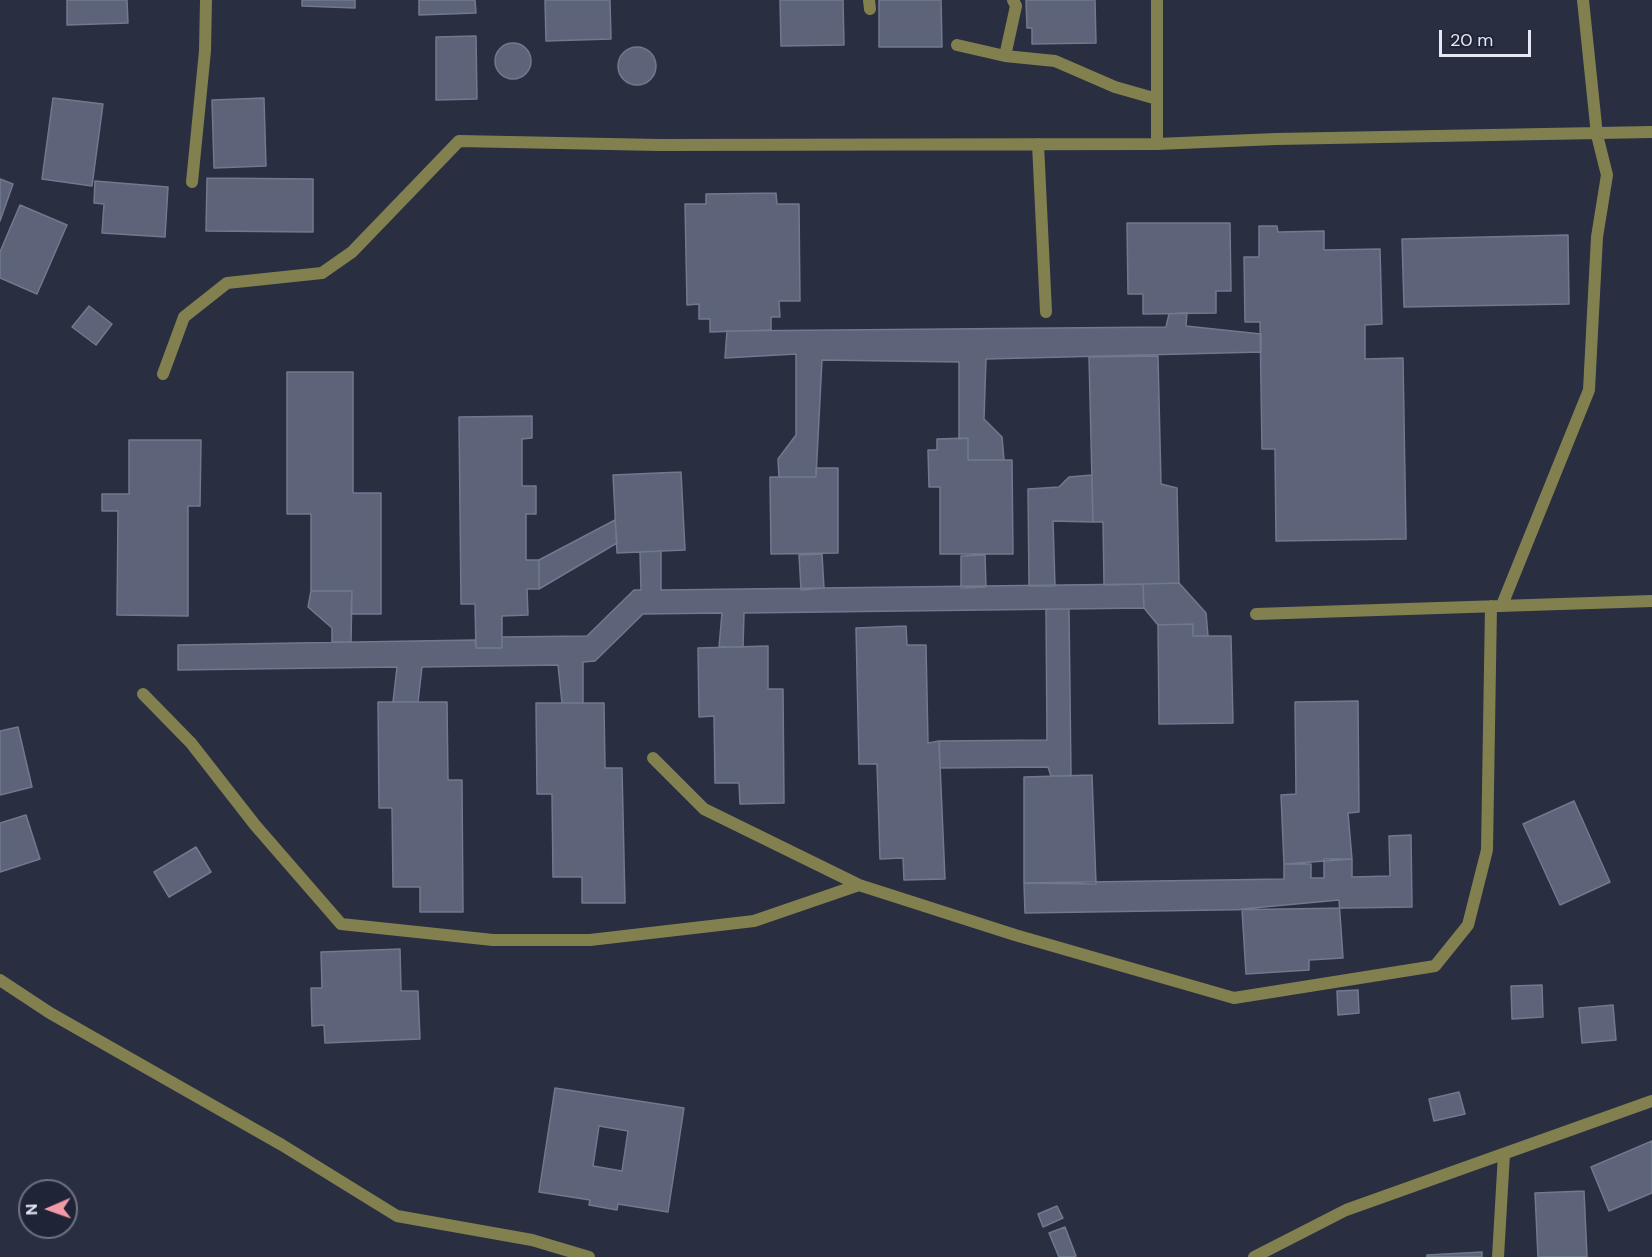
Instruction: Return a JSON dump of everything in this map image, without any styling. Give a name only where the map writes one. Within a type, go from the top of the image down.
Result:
[{"type":"street","points":[[192,182],[205,51],[206,0]]},
{"type":"street","points":[[1005,56],[1016,6],[1013,0]]},
{"type":"street","points":[[1156,144],[1157,0]]},
{"type":"street","points":[[653,758],[704,809],[859,885],[1015,934],[1234,998],[1435,966],[1468,925],[1487,850],[1497,606],[1588,390],[1597,237],[1607,175],[1597,135],[1583,0]]},
{"type":"street","points":[[957,45],[1005,56],[1055,61],[1115,87],[1156,99]]},
{"type":"street","points":[[163,374],[184,317],[227,283],[322,273],[352,252],[459,141],[659,145],[1156,144],[1276,139],[1597,135],[1652,132]]},
{"type":"street","points":[[1038,144],[1046,312]]},
{"type":"street","points":[[1256,614],[1652,601]]},
{"type":"street","points":[[144,694],[191,743],[255,825],[341,924],[493,940],[590,940],[754,921],[859,885]]},
{"type":"street","points":[[0,980],[50,1013],[282,1145],[397,1216],[532,1240],[589,1257]]},
{"type":"street","points":[[1254,1257],[1346,1209],[1652,1101]]},
{"type":"street","points":[[1498,1257],[1504,1154]]},
{"type":"building","points":[[67,0],[127,0],[128,23],[67,25]]},
{"type":"building","points":[[302,0],[355,0],[355,8],[302,6]]},
{"type":"building","points":[[419,0],[475,0],[476,13],[419,15]]},
{"type":"building","points":[[545,0],[610,0],[611,39],[546,41]]},
{"type":"building","points":[[780,0],[843,0],[844,45],[781,46]]},
{"type":"building","points":[[879,0],[941,0],[942,47],[879,47]]},
{"type":"building","points":[[1026,0],[1095,0],[1096,43],[1032,44],[1032,28],[1027,28]]},
{"type":"building","points":[[476,36],[477,99],[436,100],[436,37]]},
{"type":"building","points":[[513,43],[526,48],[531,61],[526,74],[513,79],[500,74],[495,61],[500,48]]},
{"type":"building","points":[[637,47],[650,53],[656,66],[650,79],[637,85],[624,79],[618,66],[624,53]]},
{"type":"building","points":[[53,98],[103,104],[92,186],[42,179]]},
{"type":"building","points":[[264,98],[266,166],[214,168],[212,100]]},
{"type":"building","points":[[207,178],[313,179],[313,232],[206,231]]},
{"type":"building","points":[[0,179],[13,184],[0,221]]},
{"type":"building","points":[[95,181],[168,187],[165,237],[102,233],[104,204],[94,203]]},
{"type":"building","points":[[776,193],[777,204],[799,204],[800,301],[779,301],[780,317],[771,317],[771,330],[710,332],[710,319],[699,319],[699,304],[687,305],[685,204],[706,204],[706,194]]},
{"type":"building","points":[[20,205],[67,225],[37,294],[0,278],[0,252]]},
{"type":"building","points":[[1127,223],[1230,223],[1231,291],[1216,291],[1216,313],[1143,314],[1143,294],[1128,294]]},
{"type":"building","points":[[1259,226],[1277,226],[1278,232],[1324,231],[1324,250],[1380,249],[1382,324],[1365,325],[1365,359],[1403,358],[1406,539],[1276,541],[1275,449],[1262,449],[1260,322],[1245,322],[1244,257],[1259,257]]},
{"type":"building","points":[[1568,235],[1569,304],[1404,307],[1402,239]]},
{"type":"building","points":[[89,306],[112,324],[96,345],[72,327]]},
{"type":"building","points":[[1187,313],[1186,326],[1261,334],[1261,352],[986,359],[984,419],[1002,437],[1004,460],[968,460],[968,438],[959,439],[959,362],[822,360],[816,477],[779,477],[778,459],[796,435],[796,354],[725,358],[727,331],[1166,327],[1169,314]]},
{"type":"building","points":[[1158,356],[1161,484],[1177,488],[1179,583],[1104,585],[1103,522],[1093,522],[1089,357]]},
{"type":"building","points":[[287,372],[353,372],[353,493],[381,493],[381,614],[351,614],[352,591],[311,591],[311,514],[287,514]]},
{"type":"building","points":[[532,416],[532,438],[522,439],[522,486],[536,486],[536,514],[526,514],[526,560],[539,560],[539,589],[527,589],[528,615],[502,616],[502,648],[476,648],[475,604],[461,604],[459,417]]},
{"type":"building","points":[[968,438],[968,460],[1012,460],[1013,554],[940,554],[940,487],[929,487],[928,450],[937,450],[937,439]]},
{"type":"building","points":[[129,440],[201,440],[200,506],[188,506],[188,616],[117,615],[118,511],[102,511],[102,494],[129,494]]},
{"type":"building","points":[[816,468],[838,468],[838,553],[771,554],[770,477],[816,477]]},
{"type":"building","points":[[681,472],[685,550],[617,553],[613,475]]},
{"type":"building","points":[[1092,475],[1093,522],[1053,521],[1055,586],[1029,586],[1028,489],[1059,487],[1069,477]]},
{"type":"building","points":[[615,520],[617,543],[539,589],[539,560]]},
{"type":"building","points":[[661,551],[661,590],[1143,584],[1144,608],[744,613],[743,647],[719,647],[722,613],[643,614],[595,661],[583,662],[583,703],[562,703],[558,665],[422,667],[418,702],[393,702],[397,667],[178,670],[178,645],[475,640],[476,648],[502,648],[502,637],[587,636],[634,590],[641,590],[640,552]]},
{"type":"building","points":[[822,554],[824,588],[801,590],[799,555]]},
{"type":"building","points":[[985,555],[986,587],[961,588],[961,556]]},
{"type":"building","points":[[1179,583],[1206,613],[1208,636],[1193,636],[1193,624],[1158,625],[1144,608],[1143,584]]},
{"type":"building","points":[[311,591],[352,591],[351,642],[332,642],[332,628],[308,607]]},
{"type":"building","points":[[1046,609],[1069,609],[1071,776],[1051,776],[1048,767],[940,768],[939,741],[1047,740]]},
{"type":"building","points":[[1193,624],[1193,636],[1231,636],[1233,723],[1159,724],[1158,625]]},
{"type":"building","points":[[906,626],[907,645],[926,645],[928,743],[939,741],[945,879],[904,880],[903,858],[880,859],[877,764],[859,764],[856,628]]},
{"type":"building","points":[[768,646],[768,689],[783,689],[784,803],[740,804],[739,783],[715,783],[714,716],[699,717],[698,648]]},
{"type":"building","points":[[1358,701],[1359,812],[1348,813],[1352,859],[1284,864],[1281,795],[1296,794],[1295,702]]},
{"type":"building","points":[[378,702],[447,702],[448,780],[462,780],[463,912],[420,912],[420,887],[393,887],[392,808],[379,808]]},
{"type":"building","points":[[536,703],[604,703],[605,768],[622,768],[625,903],[582,903],[582,877],[553,877],[552,794],[537,794]]},
{"type":"building","points":[[18,727],[32,787],[0,795],[0,731]]},
{"type":"building","points":[[1092,775],[1096,884],[1024,883],[1024,777]]},
{"type":"building","points":[[1574,801],[1610,882],[1560,905],[1523,824]]},
{"type":"building","points":[[26,815],[40,859],[0,872],[0,823]]},
{"type":"building","points":[[1411,835],[1412,907],[1025,913],[1024,883],[1284,879],[1284,864],[1311,864],[1311,878],[1324,878],[1324,859],[1352,859],[1352,877],[1390,876],[1389,836]]},
{"type":"building","points":[[196,847],[211,872],[169,897],[154,872]]},
{"type":"building","points":[[1339,900],[1343,958],[1309,960],[1309,970],[1246,974],[1242,909]]},
{"type":"building","points":[[400,949],[401,991],[418,991],[420,1039],[325,1043],[324,1025],[312,1026],[311,988],[322,988],[321,952]]},
{"type":"building","points":[[1542,985],[1543,1017],[1512,1019],[1511,986]]},
{"type":"building","points":[[1358,990],[1359,1013],[1338,1015],[1337,991]]},
{"type":"building","points":[[1613,1005],[1616,1040],[1582,1043],[1579,1008]]},
{"type":"building","points":[[555,1088],[684,1108],[668,1212],[618,1204],[617,1210],[589,1205],[590,1200],[539,1192]],"holes":[[[599,1126],[628,1131],[622,1171],[593,1166]]]},
{"type":"building","points":[[1459,1092],[1465,1114],[1434,1121],[1429,1099]]},
{"type":"building","points":[[1652,1141],[1652,1193],[1609,1211],[1591,1167]]},
{"type":"building","points":[[1584,1191],[1587,1257],[1538,1257],[1535,1193]]},
{"type":"building","points":[[1057,1206],[1063,1218],[1043,1227],[1038,1214]]},
{"type":"building","points":[[1065,1227],[1076,1256],[1073,1257],[1059,1257],[1049,1233]]},
{"type":"building","points":[[1482,1252],[1482,1257],[1427,1257],[1427,1255]]}]
